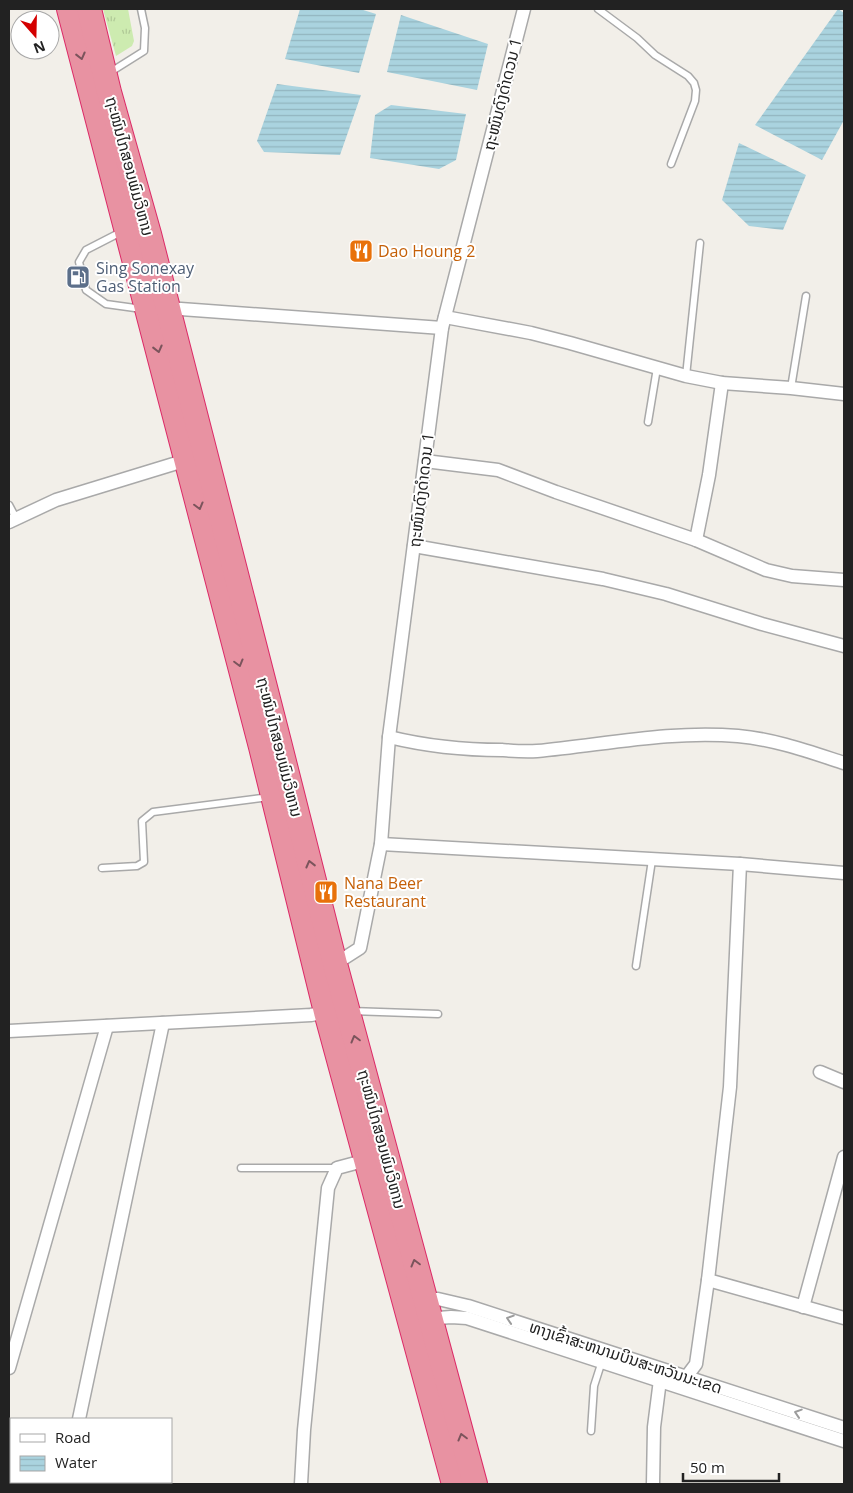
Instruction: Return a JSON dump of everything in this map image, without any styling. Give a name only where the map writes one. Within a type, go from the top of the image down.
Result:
[{"type":"highway","name":"ຖະໜົນໄກສອນພົມວິຫານ","points":[[69,9],[102,88]]},
{"type":"highway","name":"ຖະໜົນໄກສອນພົມວິຫານ","points":[[89,9],[102,88],[135,234],[158,309],[196,457],[273,797],[337,1012],[417,1311],[454,1484]]},
{"type":"highway","name":"ຖະໜົນໄກສອນພົມວິຫານ","points":[[196,457],[280,742],[335,964],[337,1012],[367,1160],[475,1484]]},
{"type":"street","name":"ຖະໜົນດົງດຳດວນ 1","points":[[335,964],[360,948],[381,844],[389,737],[443,323],[524,9]]},
{"type":"street","points":[[158,309],[443,323],[540,336],[686,376],[722,383],[844,394]]},
{"type":"street","points":[[696,540],[709,475],[722,383]]},
{"type":"street","points":[[13,520],[56,500],[196,457]]},
{"type":"street","points":[[425,461],[498,470],[696,540],[766,570],[792,576],[844,580]]},
{"type":"street","points":[[414,546],[603,579],[666,594],[762,624],[844,646]]},
{"type":"street","points":[[389,737],[410,742],[471,750],[535,751],[648,737],[704,734],[738,736],[770,741],[844,763]]},
{"type":"street","points":[[381,844],[740,864],[844,872]]},
{"type":"street","points":[[687,1376],[696,1364],[708,1280],[730,1087],[740,864]]},
{"type":"street","points":[[9,1031],[311,1016],[337,1012]]},
{"type":"street","points":[[79,1418],[163,1023]]},
{"type":"street","points":[[9,1368],[106,1026]]},
{"type":"street","points":[[820,1072],[844,1082]]},
{"type":"street","points":[[802,1307],[844,1157]]},
{"type":"street","points":[[301,1484],[304,1430],[328,1188],[337,1168],[367,1160]]},
{"type":"street","points":[[708,1280],[844,1318]]},
{"type":"street","name":"ທາງເຂົ້າສະຫນາມບິນສະຫວັນນະເຂດ","points":[[417,1311],[438,1299],[468,1306],[603,1356],[660,1380],[844,1440]]},
{"type":"street","name":"ທາງເຂົ້າສະຫນາມບິນສະຫວັນນະເຂດ","points":[[417,1311],[467,1318],[603,1356],[687,1376],[844,1428]]},
{"type":"street","points":[[653,1484],[654,1427],[660,1380]]},
{"type":"lane","points":[[102,88],[144,51],[145,28],[141,9]]},
{"type":"lane","points":[[598,9],[637,38],[656,55],[688,76],[694,83],[696,101],[671,164]]},
{"type":"lane","points":[[135,234],[86,250],[79,262],[86,290],[106,304],[158,309]]},
{"type":"lane","points":[[686,376],[700,243]]},
{"type":"lane","points":[[791,388],[806,296]]},
{"type":"lane","points":[[648,422],[657,368]]},
{"type":"lane","points":[[9,505],[13,520]]},
{"type":"lane","points":[[102,868],[137,866],[144,862],[142,821],[153,812],[273,797]]},
{"type":"lane","points":[[636,966],[652,860]]},
{"type":"lane","points":[[337,1012],[374,1011],[438,1014]]},
{"type":"lane","points":[[242,1168],[337,1168]]},
{"type":"lane","points":[[591,1431],[594,1386],[603,1356]]},
{"type":"green space","points":[[103,9],[128,9],[134,41],[132,46],[116,56]]},
{"type":"water","points":[[300,9],[360,9],[376,14],[359,73],[285,59]]},
{"type":"water","points":[[838,9],[844,13],[844,120],[822,160],[755,125]]},
{"type":"water","points":[[401,15],[488,44],[477,90],[387,72]]},
{"type":"water","points":[[277,84],[361,95],[340,155],[264,152],[257,141]]},
{"type":"water","points":[[391,105],[466,114],[456,160],[439,169],[370,158],[375,115]]},
{"type":"water","points":[[739,143],[806,175],[783,230],[749,226],[722,200]]},
{"type":"place","name":"Dao Houng 2","points":[[361,251]]},
{"type":"place","name":"Sing Sonexay Gas Station","points":[[78,277]]},
{"type":"place","name":"Nana Beer Restaurant","points":[[326,892]]}]
